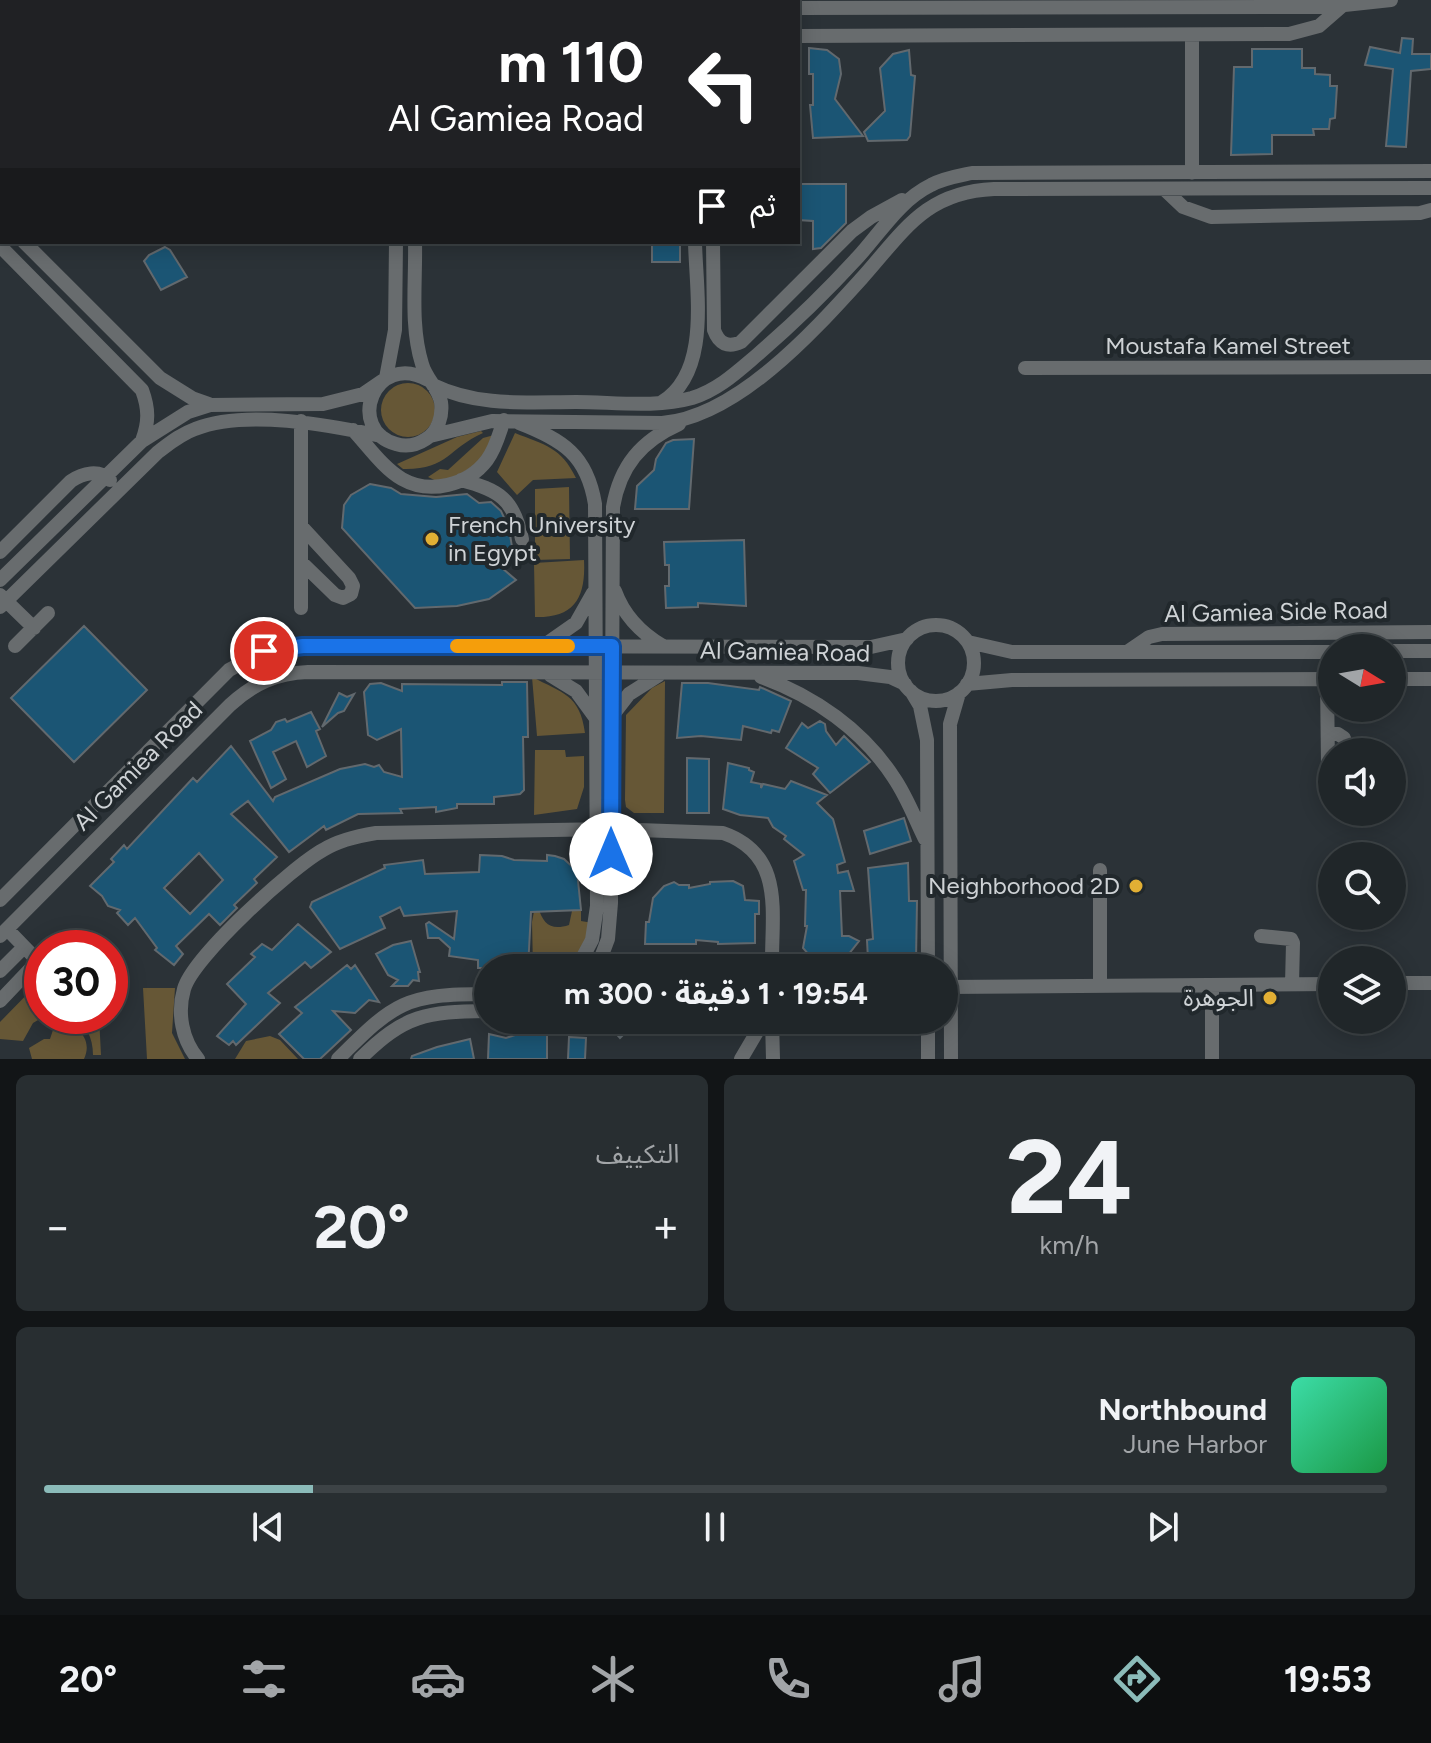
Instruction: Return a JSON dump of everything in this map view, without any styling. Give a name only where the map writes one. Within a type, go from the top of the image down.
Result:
[{"type":"street","points":[[800,8],[1342,6],[1391,0]]},
{"type":"street","points":[[800,36],[1192,35],[1304,31],[1319,26],[1342,6]]},
{"type":"street","points":[[1192,35],[1192,173]]},
{"type":"street","points":[[713,244],[714,330],[724,344],[733,346],[741,342],[852,231],[871,217],[951,177],[972,173],[1431,171]]},
{"type":"street","points":[[1093,173],[1093,189]]},
{"type":"street","points":[[586,954],[595,927],[612,716],[613,507],[621,476],[639,449],[651,439],[721,404],[765,373],[852,289],[907,225],[938,202],[974,190],[1431,188]]},
{"type":"street","points":[[1164,189],[1183,207],[1211,217],[1420,213],[1431,210]]},
{"type":"street","points":[[0,580],[142,441],[188,412],[210,405],[323,404],[363,394],[384,380],[407,372],[452,394],[493,402],[661,403],[706,393],[733,376],[814,303],[896,213],[921,191]]},
{"type":"street","points":[[26,244],[175,389],[210,405]]},
{"type":"street","points":[[381,436],[374,428],[369,408],[375,389],[384,380],[395,330],[396,244]]},
{"type":"street","points":[[415,244],[416,331],[422,366],[442,405],[441,417],[430,436]]},
{"type":"street","points":[[661,403],[679,388],[695,355],[695,244]]},
{"type":"street","points":[[3,251],[142,390],[148,406],[148,424],[142,441]]},
{"type":"street","points":[[741,342],[765,373]]},
{"type":"street","points":[[129,374],[142,359]]},
{"type":"street","name":"Moustafa Kamel Street","points":[[1025,368],[1431,367]]},
{"type":"street","points":[[34,628],[2,601],[158,452],[176,438],[197,428],[242,421],[301,421],[381,436],[402,446],[417,444],[430,436],[471,425],[507,420],[662,423],[690,419]]},
{"type":"street","points":[[353,430],[402,479],[431,488],[446,487],[475,473],[486,462],[507,420]]},
{"type":"street","points":[[507,420],[552,436],[566,446],[586,472],[595,504],[596,719],[610,924],[604,954]]},
{"type":"street","points":[[301,421],[301,608]]},
{"type":"street","points":[[0,552],[71,481],[88,474],[106,476],[119,490]]},
{"type":"street","points":[[461,480],[479,484],[503,496],[518,521],[522,539]]},
{"type":"street","points":[[301,526],[349,578],[353,586],[351,594],[343,598],[335,595],[301,562]]},
{"type":"street","points":[[612,583],[626,614],[649,638],[664,646]]},
{"type":"street","points":[[544,646],[576,623],[595,589]]},
{"type":"street","points":[[15,646],[48,613]]},
{"type":"street","points":[[928,954],[927,740],[920,706],[908,688],[898,661],[907,639],[918,629],[937,625],[955,630],[968,642],[973,668],[950,724],[947,954]]},
{"type":"street","name":"Al Gamiea Side Road","points":[[1127,652],[1149,637],[1162,634],[1431,632]]},
{"type":"street","name":"Al Gamiea Road","points":[[0,900],[7,886],[214,684],[245,659],[283,647],[871,647],[907,639]]},
{"type":"street","points":[[968,642],[1012,652],[1318,652]]},
{"type":"street","points":[[1406,651],[1431,651]]},
{"type":"street","name":"Al Gamiea Road","points":[[3,933],[230,705],[242,694],[280,675],[308,672],[874,674],[890,677],[908,688]]},
{"type":"street","points":[[546,673],[576,691],[596,719]]},
{"type":"street","points":[[612,716],[640,685],[664,673]]},
{"type":"street","points":[[749,673],[794,691],[846,724],[872,749],[895,778],[927,844]]},
{"type":"street","points":[[908,688],[929,700],[940,700],[963,688],[1012,680],[1318,679]]},
{"type":"street","points":[[1406,679],[1431,679]]},
{"type":"street","points":[[1328,722],[1328,738]]},
{"type":"street","points":[[1328,734],[1338,734],[1344,738]]},
{"type":"street","points":[[198,1059],[186,1041],[180,1007],[190,975],[200,961],[282,879],[326,848],[376,833],[604,830],[723,833],[753,849],[770,878],[772,954]]},
{"type":"street","points":[[1100,870],[1100,986]]},
{"type":"street","points":[[0,971],[24,947],[3,933]]},
{"type":"street","points":[[1261,936],[1291,939],[1292,984]]},
{"type":"street","points":[[0,1001],[24,977]]},
{"type":"street","points":[[1406,983],[1431,983]]},
{"type":"street","points":[[958,987],[1318,984]]},
{"type":"street","points":[[1212,985],[1212,1059]]},
{"type":"street","points":[[338,1059],[376,1021],[402,1004],[432,995],[474,994]]},
{"type":"street","points":[[360,1059],[381,1038],[409,1020],[440,1012],[474,1011]]},
{"type":"street","points":[[741,1059],[756,1034]]},
{"type":"street","points":[[772,1034],[773,1059]]},
{"type":"street","points":[[928,1034],[928,1059]]},
{"type":"street","points":[[950,1034],[951,1059]]},
{"type":"shaded area","points":[[408,383],[427,391],[435,410],[427,429],[408,437],[389,429],[381,410],[389,391]]},
{"type":"shaded area","points":[[483,433],[429,466],[403,469],[397,464],[457,437]]},
{"type":"shaded area","points":[[515,433],[558,453],[576,478],[533,480],[517,495],[497,472]]},
{"type":"shaded area","points":[[498,434],[489,457],[443,484],[428,477],[440,469],[448,470],[483,438]]},
{"type":"shaded area","points":[[569,487],[570,559],[535,560],[535,489]]},
{"type":"shaded area","points":[[584,560],[583,585],[575,603],[559,614],[535,617],[534,563]]},
{"type":"shaded area","points":[[532,677],[561,692],[574,703],[583,720],[585,733],[537,736]]},
{"type":"shaded area","points":[[665,681],[664,813],[634,813],[626,807],[625,800],[626,715],[652,688]]},
{"type":"shaded area","points":[[535,750],[565,750],[566,757],[584,756],[584,787],[577,809],[534,815]]},
{"type":"shaded area","points":[[535,906],[549,925],[569,925],[572,911],[581,911],[581,921],[593,923],[579,954],[533,954]]},
{"type":"shaded area","points":[[143,988],[175,988],[172,1033],[185,1059],[147,1059]]},
{"type":"shaded area","points":[[24,997],[24,1034],[27,1034],[23,1041],[0,1039],[0,1022]]},
{"type":"shaded area","points":[[52,1034],[82,1034],[87,1044],[84,1059],[32,1059],[29,1048],[50,1039]]},
{"type":"shaded area","points":[[89,1034],[100,1034],[101,1055],[93,1055]]},
{"type":"shaded area","points":[[270,1036],[280,1040],[298,1059],[235,1059],[246,1041]]},
{"type":"building","points":[[1402,38],[1413,39],[1412,54],[1431,54],[1431,69],[1411,71],[1406,147],[1386,146],[1393,69],[1365,65],[1370,47],[1400,53]]},
{"type":"building","points":[[809,48],[827,50],[839,59],[841,74],[835,99],[863,136],[813,138],[810,105],[813,105],[813,74],[809,74]]},
{"type":"building","points":[[1252,49],[1302,49],[1302,68],[1315,68],[1315,74],[1330,75],[1330,86],[1337,86],[1335,118],[1330,119],[1329,129],[1313,129],[1314,135],[1272,135],[1272,154],[1231,155],[1234,67],[1252,67]]},
{"type":"building","points":[[909,50],[911,75],[915,76],[910,136],[907,140],[868,141],[864,132],[885,111],[880,68],[893,54]]},
{"type":"building","points":[[800,184],[846,184],[846,223],[821,248],[813,249],[813,221],[800,220]]},
{"type":"building","points":[[652,245],[680,245],[680,262],[652,262]]},
{"type":"building","points":[[165,247],[187,277],[161,290],[144,261]]},
{"type":"building","points":[[694,439],[689,509],[635,509],[637,486],[654,470],[656,459],[666,443]]},
{"type":"building","name":"French University in Egypt","points":[[370,484],[391,488],[401,494],[436,497],[467,494],[479,503],[491,502],[501,511],[509,528],[512,547],[502,568],[516,580],[489,599],[457,606],[415,608],[342,528],[344,505],[351,495]]},
{"type":"building","points":[[744,540],[746,606],[698,603],[698,607],[666,608],[665,586],[669,586],[669,565],[665,565],[664,542]]},
{"type":"building","points":[[84,626],[147,690],[74,762],[11,698]]},
{"type":"building","points":[[502,682],[527,682],[528,737],[523,737],[524,790],[520,794],[494,797],[494,804],[457,804],[457,808],[436,812],[436,807],[400,809],[402,813],[358,814],[326,830],[324,826],[289,852],[248,801],[231,814],[277,857],[254,879],[257,883],[234,905],[237,908],[220,925],[209,914],[176,946],[183,954],[174,965],[155,950],[157,948],[135,918],[128,925],[117,913],[120,910],[108,906],[90,886],[114,862],[111,859],[124,845],[127,849],[193,778],[197,782],[231,746],[273,801],[275,797],[340,769],[365,764],[379,765],[384,772],[402,777],[401,729],[377,740],[368,735],[364,692],[370,684],[381,683],[402,691],[402,684],[502,685]],"holes":[[[199,853],[223,880],[190,914],[164,888]]]},
{"type":"building","points":[[682,683],[759,690],[760,687],[791,701],[779,732],[743,726],[741,740],[701,736],[677,738]]},
{"type":"building","points":[[339,693],[347,697],[354,694],[344,711],[322,727]]},
{"type":"building","points":[[311,712],[320,729],[316,731],[326,756],[307,767],[296,741],[273,752],[286,779],[271,788],[250,741],[271,730],[276,722],[285,719],[287,722]]},
{"type":"building","points":[[820,721],[825,724],[836,745],[844,736],[870,762],[830,793],[813,774],[818,768],[786,748],[802,723],[808,728]]},
{"type":"building","points":[[687,758],[709,759],[709,813],[687,813]]},
{"type":"building","points":[[728,763],[749,768],[754,772],[751,782],[761,784],[761,788],[763,784],[785,789],[791,781],[827,795],[817,803],[833,819],[845,862],[837,865],[838,873],[848,871],[854,891],[840,891],[842,936],[859,941],[849,954],[808,954],[803,948],[807,926],[806,890],[803,890],[794,861],[804,855],[784,839],[786,836],[773,827],[768,818],[740,815],[723,809]]},
{"type":"building","points":[[904,818],[911,841],[870,854],[864,831]]},
{"type":"building","points":[[480,855],[514,860],[547,861],[547,855],[564,859],[577,871],[581,910],[531,912],[529,954],[474,954],[474,959],[449,956],[450,948],[439,938],[428,938],[426,924],[429,922],[454,939],[457,911],[404,916],[400,907],[380,917],[385,928],[340,949],[310,907],[312,902],[385,868],[384,865],[423,860],[425,874],[479,872]]},
{"type":"building","points":[[908,863],[909,901],[917,901],[916,954],[868,954],[867,940],[873,939],[868,868]]},
{"type":"building","points":[[733,881],[743,886],[745,900],[759,901],[759,914],[755,914],[755,943],[718,944],[696,940],[696,944],[645,944],[646,922],[649,922],[653,898],[664,886],[674,882],[689,885],[689,888],[710,882]]},
{"type":"building","points":[[298,924],[331,952],[311,968],[305,962],[268,993],[280,1003],[236,1045],[233,1041],[229,1045],[217,1036],[246,1004],[227,984],[255,957],[251,954],[262,944],[272,950]]},
{"type":"building","points":[[411,941],[420,972],[419,981],[413,980],[408,986],[392,986],[398,980],[388,975],[376,954],[393,945]]},
{"type":"building","points":[[347,965],[351,969],[355,965],[379,1002],[369,1000],[355,1013],[333,1011],[351,1030],[320,1059],[304,1059],[279,1034],[302,1013],[295,1007]]},
{"type":"building","points":[[489,1034],[506,1038],[518,1034],[547,1034],[547,1059],[488,1059]]},
{"type":"building","points":[[569,1037],[586,1038],[585,1059],[568,1059]]},
{"type":"building","points":[[470,1039],[474,1059],[411,1059],[437,1047]]},
{"type":"slow traffic","points":[[457,646],[568,646]]},
{"type":"place","name":"French University in Egypt","points":[[432,539]]},
{"type":"place","name":"Neighborhood 2D","points":[[1136,886]]},
{"type":"place","name":"الجوهرة","points":[[1270,998]]},
{"type":"route","points":[[264,651],[303,646],[612,646],[611,854]]}]
